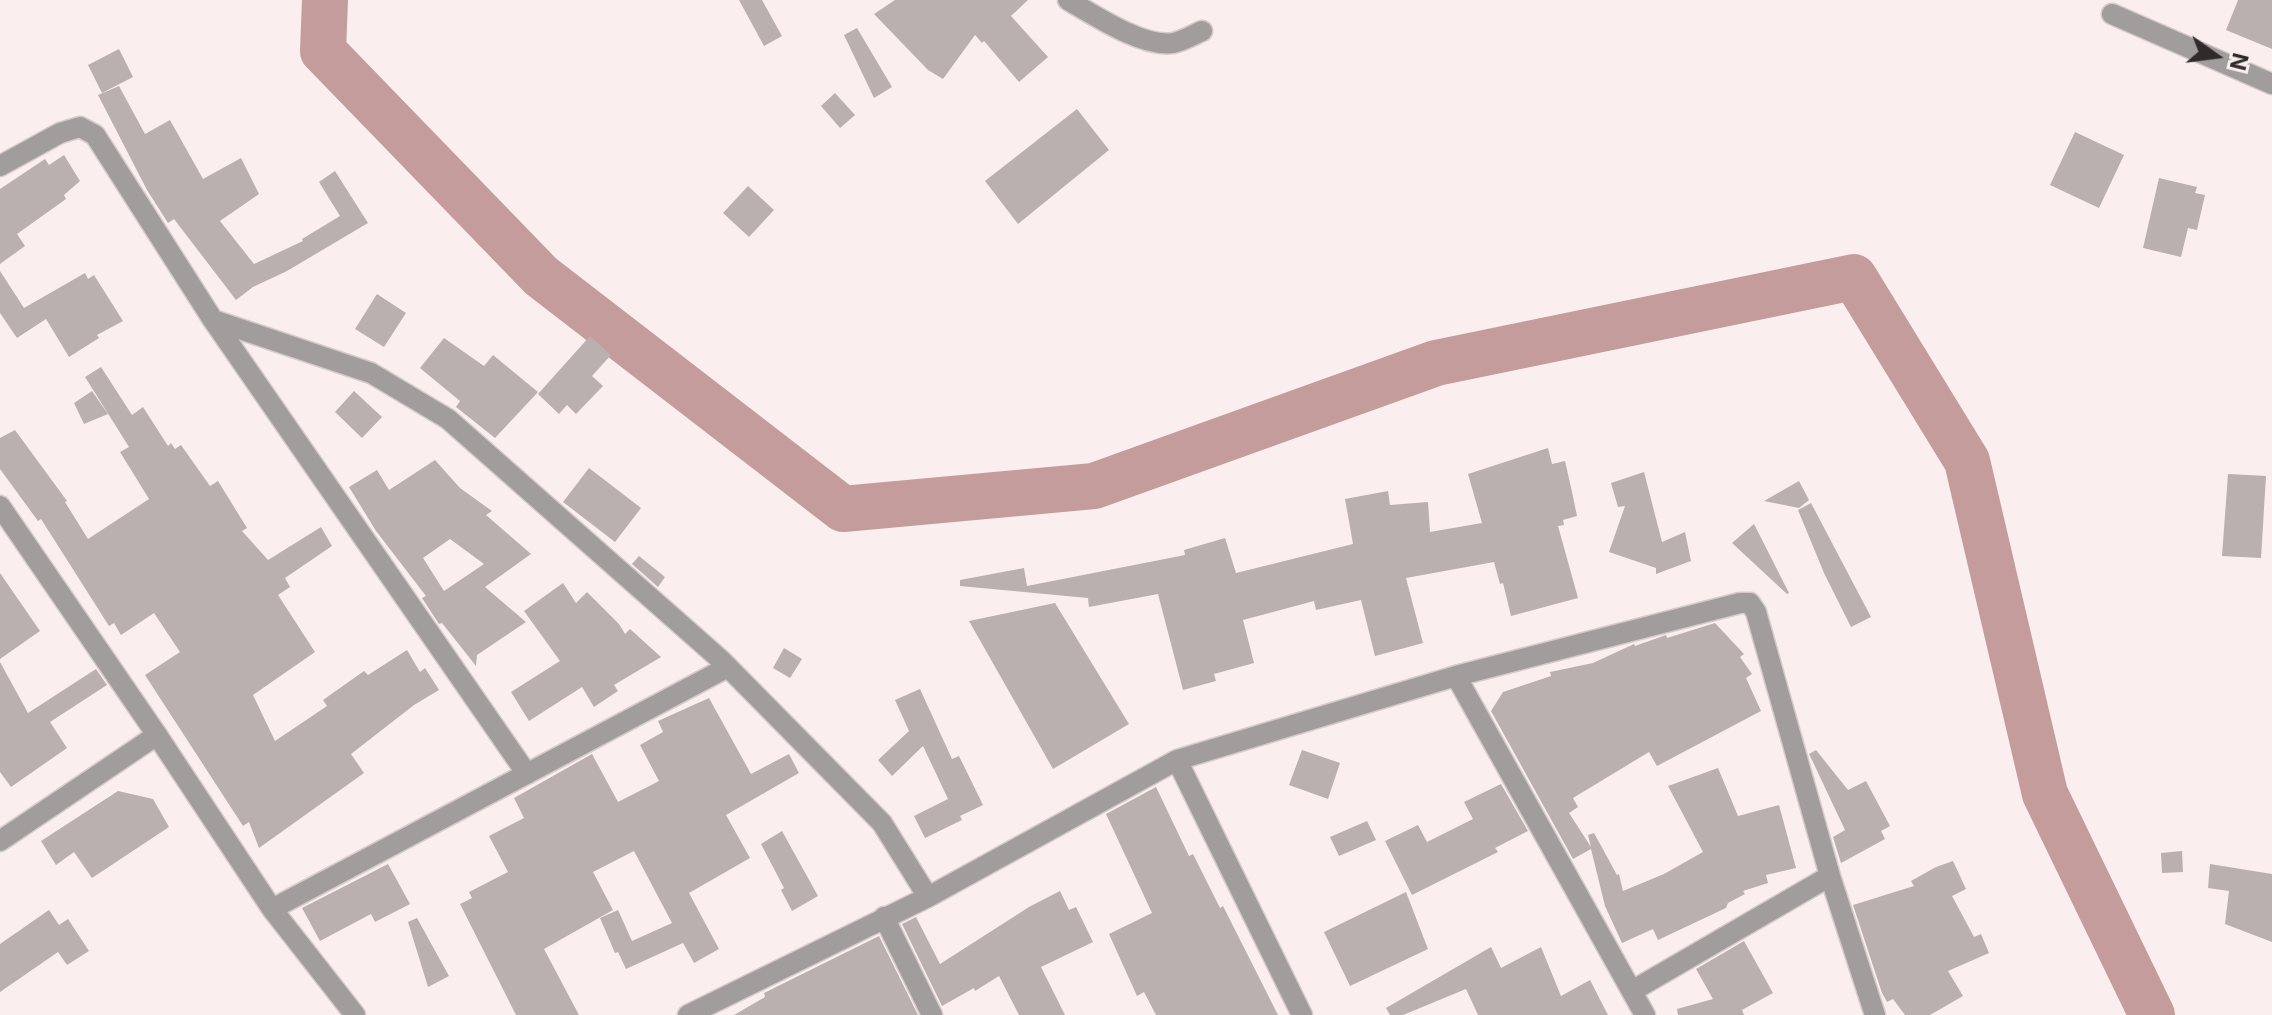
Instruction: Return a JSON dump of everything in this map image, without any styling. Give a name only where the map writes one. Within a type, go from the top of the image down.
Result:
[{"type":"street","points":[[1068,0],[1106,22],[1163,44],[1176,43],[1202,31]]},
{"type":"street","points":[[2112,14],[2272,84]]},
{"type":"street","points":[[0,166],[60,133],[80,127],[95,135],[213,320],[527,774]]},
{"type":"street","points":[[213,320],[371,373],[448,419],[728,667],[882,823],[928,897]]},
{"type":"street","points":[[0,506],[272,909],[355,1015]]},
{"type":"street","points":[[688,1015],[928,897],[1177,760],[1456,676],[1740,603],[1750,603],[1756,612],[1830,876],[1875,1015]]},
{"type":"street","points":[[272,909],[728,667]]},
{"type":"street","points":[[1456,676],[1645,1015]]},
{"type":"street","points":[[0,841],[157,735]]},
{"type":"street","points":[[1177,760],[1302,1015]]},
{"type":"street","points":[[1632,991],[1830,876]]},
{"type":"street","points":[[884,917],[932,1015]]},
{"type":"building","points":[[739,0],[762,0],[782,36],[764,46]]},
{"type":"building","points":[[895,0],[1028,0],[1011,16],[1048,57],[1019,82],[984,41],[982,43],[975,35],[943,79],[928,70],[874,14]]},
{"type":"building","points":[[2238,0],[2272,0],[2272,49],[2226,30]]},
{"type":"building","points":[[857,28],[892,87],[874,98],[844,35]]},
{"type":"building","points":[[119,49],[133,77],[102,93],[88,65]]},
{"type":"building","points":[[119,86],[145,134],[170,120],[203,179],[241,158],[259,194],[220,221],[254,264],[303,241],[340,216],[319,182],[335,171],[368,223],[287,271],[253,287],[236,300],[174,219],[168,223],[147,190],[98,95]]},
{"type":"building","points":[[835,93],[855,115],[840,128],[821,106]]},
{"type":"building","points":[[1077,109],[1109,150],[1018,224],[985,181]]},
{"type":"building","points":[[2075,132],[2124,155],[2099,208],[2050,185]]},
{"type":"building","points":[[64,155],[80,181],[64,195],[66,199],[17,234],[25,246],[0,264],[0,189],[45,159],[49,165]]},
{"type":"building","points":[[2159,178],[2197,187],[2195,193],[2205,195],[2197,230],[2188,228],[2181,257],[2143,248]]},
{"type":"building","points":[[748,186],[774,210],[749,237],[723,213]]},
{"type":"building","points":[[0,271],[24,308],[85,273],[88,279],[94,275],[123,321],[97,335],[99,338],[69,357],[46,319],[17,338],[0,313]]},
{"type":"building","points":[[377,294],[406,313],[384,347],[355,329]]},
{"type":"building","points":[[590,336],[611,355],[592,376],[603,386],[576,414],[567,405],[559,414],[538,394]]},
{"type":"building","points":[[444,338],[484,366],[493,355],[538,392],[495,438],[456,407],[460,401],[420,368]]},
{"type":"building","points":[[101,367],[132,415],[143,407],[168,446],[171,443],[175,449],[181,445],[210,486],[218,481],[247,528],[242,531],[268,560],[321,527],[332,546],[285,578],[290,587],[278,595],[315,652],[253,695],[275,741],[327,706],[323,700],[364,671],[368,675],[407,650],[420,672],[425,668],[439,690],[414,705],[351,754],[364,773],[259,848],[249,822],[243,826],[145,675],[180,652],[154,613],[121,635],[114,623],[109,626],[41,519],[38,521],[0,469],[0,438],[15,430],[67,501],[88,539],[149,499],[120,452],[129,447],[85,377]]},
{"type":"building","points":[[92,391],[108,414],[84,424],[74,403]]},
{"type":"building","points":[[354,391],[382,417],[362,438],[335,412]]},
{"type":"building","points":[[1548,448],[1552,464],[1565,461],[1577,516],[1563,520],[1564,525],[1558,526],[1578,598],[1511,616],[1494,562],[1406,578],[1423,643],[1375,656],[1361,600],[1316,610],[1314,601],[1243,620],[1254,663],[1214,674],[1216,681],[1183,690],[1158,594],[1089,607],[1088,598],[960,586],[960,580],[1024,568],[1027,586],[1185,555],[1184,550],[1225,538],[1236,573],[1353,544],[1345,499],[1388,491],[1390,505],[1428,502],[1430,532],[1482,523],[1468,474]]},
{"type":"building","points":[[435,460],[460,488],[492,511],[486,515],[531,554],[485,587],[526,622],[477,655],[476,666],[442,623],[439,624],[422,598],[426,596],[376,531],[349,487],[377,470],[389,490]],"holes":[[[450,539],[484,564],[444,591],[423,558]]]},
{"type":"building","points":[[589,468],[641,508],[615,542],[563,502]]},
{"type":"building","points":[[1644,472],[1662,542],[1685,532],[1691,561],[1656,574],[1656,568],[1609,552],[1625,506],[1618,507],[1611,483]]},
{"type":"building","points":[[2228,474],[2266,476],[2261,558],[2222,556]]},
{"type":"building","points":[[1799,481],[1809,500],[1799,508],[1764,501]]},
{"type":"building","points":[[1811,503],[1871,617],[1851,627],[1798,510]]},
{"type":"building","points":[[1754,524],[1789,593],[1787,594],[1732,543]]},
{"type":"building","points":[[639,556],[665,577],[658,587],[632,564]]},
{"type":"building","points":[[0,573],[40,631],[0,659]]},
{"type":"building","points":[[563,583],[576,603],[587,592],[625,634],[630,629],[661,657],[614,685],[618,691],[594,707],[582,687],[529,721],[511,692],[560,661],[524,611]]},
{"type":"building","points":[[1055,603],[1129,724],[1053,769],[969,621]]},
{"type":"building","points":[[1715,623],[1744,654],[1740,657],[1752,674],[1746,678],[1761,711],[1657,766],[1649,752],[1573,798],[1578,807],[1569,813],[1591,847],[1588,835],[1594,833],[1619,874],[1623,891],[1664,874],[1703,852],[1668,786],[1718,768],[1738,816],[1779,805],[1796,868],[1766,875],[1768,883],[1743,891],[1745,894],[1728,903],[1726,908],[1658,940],[1653,929],[1622,943],[1605,906],[1591,849],[1573,859],[1491,711],[1503,692],[1551,676],[1550,672],[1593,663],[1634,644],[1666,635],[1667,638]]},
{"type":"building","points":[[784,648],[802,659],[790,678],[773,668]]},
{"type":"building","points":[[0,662],[28,713],[96,669],[107,685],[50,722],[67,748],[11,787],[0,772]]},
{"type":"building","points":[[920,689],[952,759],[959,756],[983,805],[960,816],[962,820],[925,838],[914,816],[948,799],[923,746],[892,776],[878,760],[909,731],[895,700]]},
{"type":"building","points":[[709,698],[751,774],[789,754],[799,773],[726,815],[750,858],[689,893],[719,949],[694,963],[683,943],[626,969],[618,952],[615,953],[600,918],[618,910],[632,941],[672,923],[634,851],[593,872],[613,910],[544,949],[579,1015],[516,1015],[460,904],[472,898],[469,892],[508,872],[489,836],[524,818],[514,798],[592,754],[618,802],[659,781],[640,745],[663,732],[658,721]]},
{"type":"building","points":[[1302,750],[1340,763],[1328,799],[1289,785]]},
{"type":"building","points":[[1816,750],[1848,790],[1866,781],[1890,826],[1881,831],[1885,839],[1841,863],[1833,837],[1845,830],[1809,754]]},
{"type":"building","points":[[1501,784],[1528,831],[1495,848],[1498,852],[1412,895],[1385,841],[1418,825],[1427,842],[1473,819],[1464,802]]},
{"type":"building","points":[[1156,787],[1189,856],[1193,854],[1220,908],[1223,906],[1278,1015],[1156,1015],[1144,992],[1137,996],[1109,934],[1152,913],[1106,814]]},
{"type":"building","points":[[118,791],[153,799],[169,827],[92,878],[74,852],[56,865],[41,841]]},
{"type":"building","points":[[1367,821],[1376,840],[1339,856],[1330,837]]},
{"type":"building","points":[[782,831],[818,896],[792,911],[761,844]]},
{"type":"building","points":[[2182,851],[2183,872],[2162,873],[2161,853]]},
{"type":"building","points":[[1953,861],[1966,889],[1952,896],[1974,937],[1981,934],[1989,953],[1948,971],[1963,996],[1930,1015],[1905,1015],[1893,999],[1887,1002],[1882,993],[1853,905],[1914,886],[1911,881]]},
{"type":"building","points":[[388,864],[410,904],[375,922],[371,914],[320,941],[302,908]]},
{"type":"building","points":[[2210,864],[2272,874],[2272,942],[2225,924],[2229,891],[2208,888]]},
{"type":"building","points":[[1060,891],[1069,910],[1076,907],[1093,942],[1041,967],[1065,1015],[1019,1015],[999,976],[942,1006],[902,924],[916,917],[940,964],[1029,907]]},
{"type":"building","points":[[1406,892],[1428,949],[1350,986],[1324,932]]},
{"type":"building","points":[[49,910],[59,925],[68,919],[89,951],[67,965],[58,952],[0,992],[0,944]]},
{"type":"building","points":[[417,918],[449,976],[428,987],[408,922]]},
{"type":"building","points":[[879,936],[918,1015],[734,1015],[765,997],[764,993]]},
{"type":"building","points":[[1744,941],[1773,993],[1742,1010],[1744,1015],[1678,1015],[1677,1009],[1713,999],[1696,969]]},
{"type":"building","points":[[1491,947],[1501,968],[1541,947],[1561,996],[1590,980],[1608,1015],[1478,1015],[1466,989],[1403,1015],[1390,1015],[1386,1008]]},
{"type":"waterway","points":[[325,0],[323,51],[541,276],[843,509],[1094,486],[1436,363],[1854,277],[1967,461],[2045,794],[2152,1015]]}]
